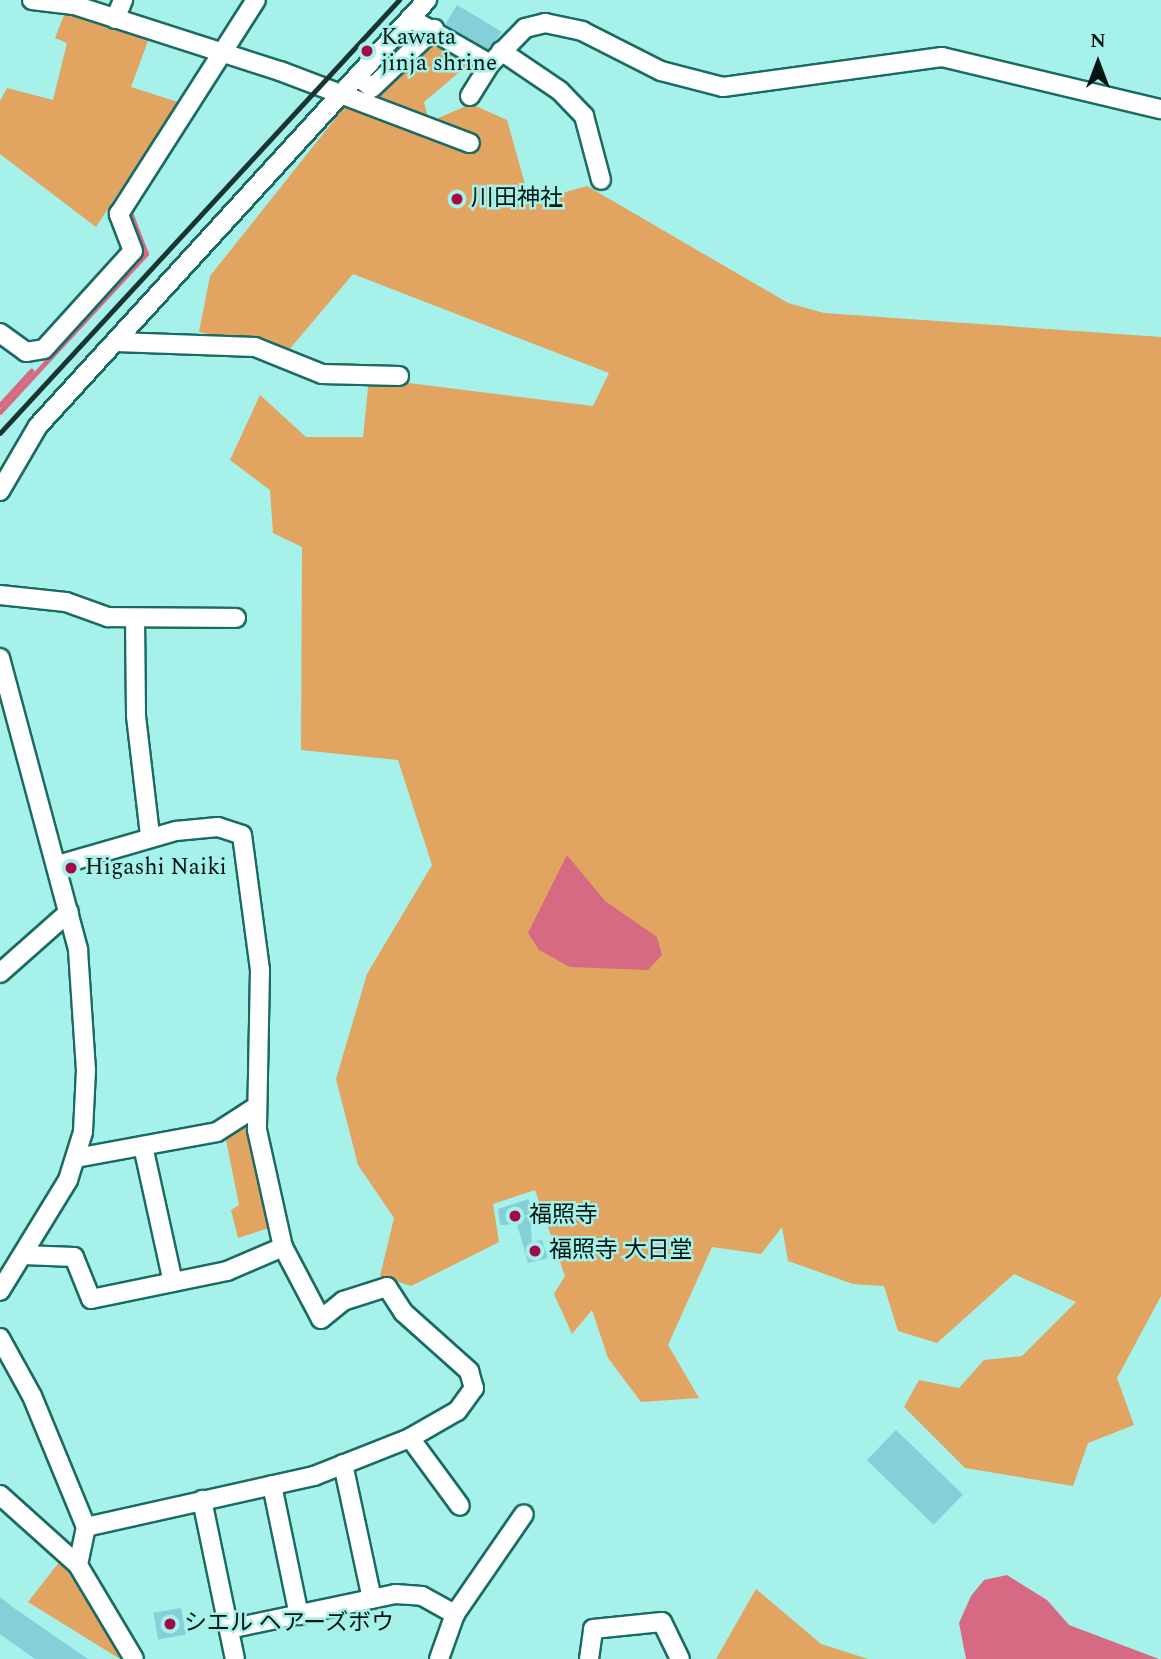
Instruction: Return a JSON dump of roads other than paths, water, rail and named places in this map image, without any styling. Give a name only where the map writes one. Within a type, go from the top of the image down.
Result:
[{"type":"street","points":[[32,0],[115,19],[219,52],[471,144]]},
{"type":"street","points":[[115,19],[124,0]]},
{"type":"street","points":[[0,333],[26,352],[44,349],[133,251],[119,214],[219,52],[256,0]]},
{"type":"street","points":[[0,491],[38,426],[336,96],[427,0]]},
{"type":"street","points":[[410,18],[560,91],[584,116],[601,180]]},
{"type":"street","points":[[470,96],[496,58],[525,28],[563,25],[661,71],[723,87],[942,57],[1161,109]]},
{"type":"street","points":[[363,81],[372,88],[434,29]]},
{"type":"street","points":[[116,342],[255,347],[323,374],[399,376]]},
{"type":"street","points":[[0,595],[135,618],[236,618]]},
{"type":"street","points":[[135,618],[136,716],[150,836]]},
{"type":"street","points":[[0,658],[5,698],[58,865],[69,912],[85,1035],[85,1104],[76,1158],[23,1255],[0,1291]]},
{"type":"street","points":[[58,865],[150,836],[218,827],[242,835],[260,970],[256,1107],[283,1247],[320,1319],[343,1301],[387,1287],[403,1312],[469,1371],[469,1398],[410,1438],[342,1464],[272,1485],[86,1527]]},
{"type":"street","points":[[0,972],[69,912]]},
{"type":"street","points":[[76,1158],[218,1132],[256,1107]]},
{"type":"street","points":[[143,1146],[173,1282]]},
{"type":"street","points":[[23,1255],[74,1257],[92,1299],[227,1271],[283,1247]]},
{"type":"street","points":[[0,1338],[32,1396],[86,1527],[78,1565]]},
{"type":"street","points":[[410,1438],[460,1506]]},
{"type":"street","points":[[342,1464],[372,1599]]},
{"type":"street","points":[[272,1485],[299,1615]]},
{"type":"street","points":[[0,1494],[78,1565],[134,1659]]},
{"type":"street","points":[[202,1500],[235,1659]]},
{"type":"street","points":[[439,1659],[454,1614],[524,1514]]},
{"type":"street","points":[[229,1629],[408,1594],[454,1614]]},
{"type":"street","points":[[589,1659],[593,1629],[662,1622],[680,1659]]},
{"type":"waterway","points":[[0,412],[146,254],[129,210]]},
{"type":"waterway","points":[[0,405],[31,371]]},
{"type":"railway","points":[[0,433],[399,0]]},
{"type":"place","name":"Kawata jinja shrine","points":[[367,51]]},
{"type":"place","name":"川田神社","points":[[457,199]]},
{"type":"place","name":"Higashi Naiki","points":[[71,868]]},
{"type":"place","name":"福照寺","points":[[515,1216]]},
{"type":"place","name":"福照寺 大日堂","points":[[535,1251]]},
{"type":"place","name":"シエル ヘアーズボウ","points":[[170,1624]]}]
